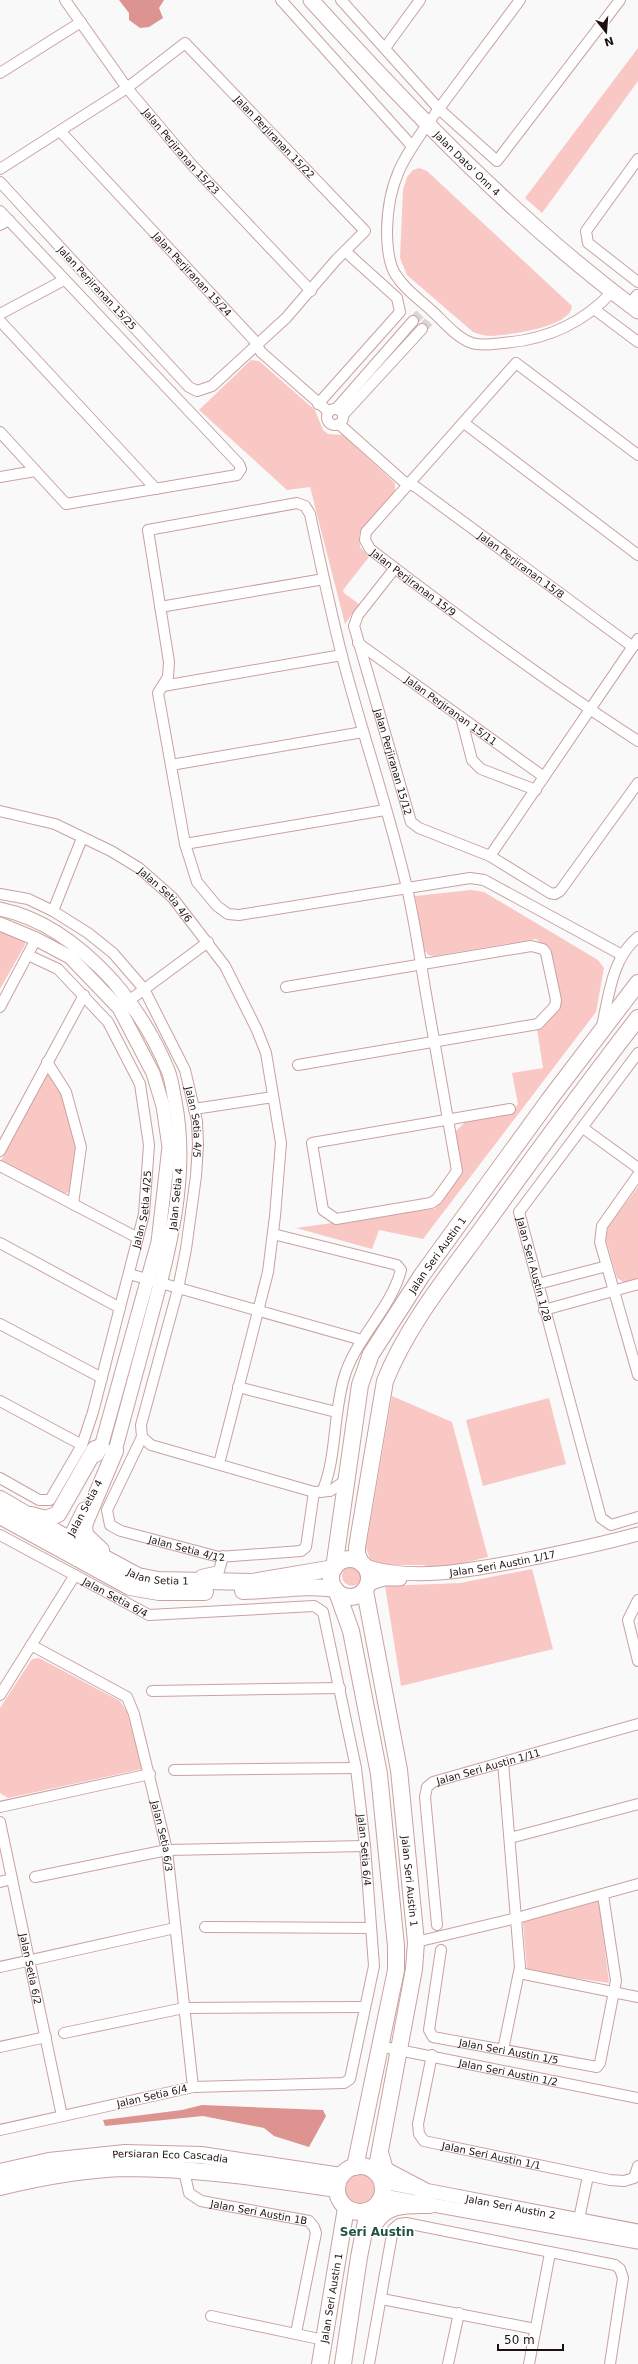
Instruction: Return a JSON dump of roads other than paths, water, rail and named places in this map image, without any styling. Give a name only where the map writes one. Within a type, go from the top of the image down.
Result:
[{"type":"main road","name":"Jalan Dato' Onn 4","points":[[311,0],[433,116],[518,211],[612,292],[635,303]]},
{"type":"main road","name":"Jalan Seri Austin 1","points":[[334,1568],[348,1479],[360,1385],[371,1354],[422,1276],[601,1031],[638,983]]},
{"type":"main road","name":"Jalan Seri Austin 1","points":[[363,1564],[357,1554],[357,1547],[385,1381],[395,1357],[453,1268],[565,1113],[638,1018]]},
{"type":"main road","points":[[0,1499],[35,1518],[46,1519],[58,1514],[95,1449],[108,1449],[84,1525],[85,1535],[88,1540],[138,1576]]},
{"type":"main road","name":"Jalan Setia 1","points":[[0,1499],[59,1541],[130,1587],[159,1592],[276,1591],[318,1586],[336,1590]]},
{"type":"main road","name":"Jalan Setia 1","points":[[0,1516],[138,1576],[168,1580],[252,1582],[334,1568]]},
{"type":"main road","points":[[349,1559],[363,1564],[368,1571],[366,1587],[354,1597],[348,1597],[336,1590],[331,1579],[334,1568],[340,1563],[349,1559]]},
{"type":"main road","name":"Jalan Seri Austin 1","points":[[366,1587],[399,1770],[416,1942],[414,1969],[380,2152],[380,2184]]},
{"type":"main road","name":"Jalan Seri Austin 1","points":[[336,1590],[351,1631],[379,1774],[394,1930],[396,1970],[355,2167]]},
{"type":"main road","points":[[320,2173],[344,2165],[359,2149]]},
{"type":"main road","points":[[380,2152],[385,2170],[423,2190]]},
{"type":"main road","name":"Persiaran Eco Cascadia","points":[[0,2172],[49,2161],[125,2153],[200,2154],[320,2173],[339,2183]]},
{"type":"main road","points":[[355,2167],[366,2167],[380,2184],[380,2202],[368,2211],[361,2213],[346,2208],[338,2196],[339,2183],[355,2167]]},
{"type":"main road","name":"Persiaran Eco Cascadia","points":[[0,2187],[50,2176],[125,2168],[184,2171],[280,2181],[339,2183]]},
{"type":"main road","points":[[280,2181],[318,2192],[329,2202],[337,2225],[338,2255]]},
{"type":"main road","points":[[359,2257],[373,2226],[384,2212],[403,2205],[430,2205]]},
{"type":"main road","name":"Jalan Seri Austin 1","points":[[320,2364],[346,2208]]},
{"type":"main road","points":[[343,2364],[359,2257],[368,2211]]},
{"type":"street","name":"Jalan Perjiranan 15/23","points":[[65,0],[127,88],[192,165],[311,291]]},
{"type":"street","points":[[281,0],[412,146]]},
{"type":"street","points":[[341,0],[385,48],[433,116],[497,161],[620,0]]},
{"type":"street","points":[[385,48],[420,0]]},
{"type":"street","points":[[520,0],[433,116],[412,146],[397,172],[392,187],[388,212],[387,243],[394,272],[424,309],[433,317],[473,343],[488,344],[531,340],[553,333],[594,309],[612,292]]},
{"type":"street","points":[[0,73],[81,22]]},
{"type":"street","name":"Jalan Perjiranan 15/22","points":[[127,88],[185,43],[365,231],[345,251]]},
{"type":"street","points":[[0,169],[127,88]]},
{"type":"street","name":"Jalan Perjiranan 15/24","points":[[60,131],[253,339],[256,346],[318,404],[337,415]]},
{"type":"street","points":[[638,159],[586,231],[588,243],[638,282]]},
{"type":"street","name":"Jalan Perjiranan 15/25","points":[[0,182],[189,387],[197,391],[212,386],[256,346]]},
{"type":"street","points":[[0,210],[4,223],[64,280],[239,464],[241,469],[236,475],[66,504],[0,432]]},
{"type":"street","points":[[256,346],[286,318],[345,251],[397,298],[400,312],[318,404]]},
{"type":"street","points":[[0,314],[64,280]]},
{"type":"street","points":[[594,309],[638,342]]},
{"type":"street","points":[[0,321],[156,489]]},
{"type":"street","points":[[337,415],[413,322]]},
{"type":"street","points":[[337,415],[422,329]]},
{"type":"street","name":"Jalan Perjiranan 15/9","points":[[638,455],[516,363],[366,535],[365,540],[370,549],[481,633],[590,710],[638,741]]},
{"type":"street","name":"Jalan Perjiranan 15/8","points":[[337,415],[403,481],[411,484],[635,643]]},
{"type":"street","points":[[464,423],[638,555]]},
{"type":"street","points":[[0,477],[35,471]]},
{"type":"street","points":[[510,1109],[448,1120],[312,1143],[323,1210],[336,1218],[432,1203],[437,1199],[456,1171],[448,1120],[406,888],[342,655],[310,514],[305,506],[297,503],[148,530],[169,662],[168,677],[158,693],[185,844],[197,882],[217,906],[228,914],[239,915],[406,888],[470,878],[484,880],[622,955]]},
{"type":"street","points":[[358,643],[355,621],[394,568]]},
{"type":"street","points":[[160,607],[324,579]]},
{"type":"street","name":"Jalan Perjiranan 15/11","points":[[358,643],[544,777]]},
{"type":"street","name":"Jalan Perjiranan 15/12","points":[[358,643],[411,822],[419,828],[490,856],[555,892],[638,783]]},
{"type":"street","points":[[490,856],[635,643]]},
{"type":"street","points":[[163,686],[342,655]]},
{"type":"street","points":[[461,717],[475,764],[481,769],[536,790]]},
{"type":"street","points":[[171,765],[363,732]]},
{"type":"street","points":[[185,844],[385,810]]},
{"type":"street","name":"Jalan Setia 4/6","points":[[0,812],[55,824],[139,868],[172,897],[225,966],[257,1030],[266,1053],[281,1143],[273,1234],[268,1272],[219,1464]]},
{"type":"street","points":[[53,910],[82,838]]},
{"type":"street","name":"Jalan Setia 4/5","points":[[0,894],[28,899],[53,910],[88,933],[113,953],[144,989],[185,1070],[194,1109],[198,1145],[196,1176],[186,1249],[178,1289],[141,1425],[142,1437]]},
{"type":"street","name":"Jalan Setia 4","points":[[0,908],[15,912],[44,925],[81,949],[124,1004],[153,1074],[163,1106],[169,1147],[154,1282],[108,1449],[59,1541]]},
{"type":"street","name":"Jalan Setia 4","points":[[0,924],[36,939],[70,957],[124,1004]]},
{"type":"street","points":[[601,1031],[615,969],[622,955],[631,943],[638,937]]},
{"type":"street","points":[[0,1007],[36,939]]},
{"type":"street","points":[[124,1004],[208,942]]},
{"type":"street","points":[[286,987],[420,963],[537,946],[546,953],[556,1000],[555,1006],[538,1024],[298,1066]]},
{"type":"street","name":"Jalan Setia 4/25","points":[[0,1478],[39,1500],[50,1500],[82,1445],[102,1378],[144,1214],[149,1145],[140,1084],[108,1022],[58,969],[28,955]]},
{"type":"street","points":[[0,1151],[84,995]]},
{"type":"street","name":"Jalan Seri Austin 1/28","points":[[638,1053],[519,1212],[544,1310],[601,1518],[611,1525],[638,1517]]},
{"type":"street","points":[[47,1062],[66,1092],[80,1147],[73,1204]]},
{"type":"street","points":[[194,1109],[273,1097]]},
{"type":"street","points":[[583,1128],[638,1168]]},
{"type":"street","points":[[0,1166],[138,1238]]},
{"type":"street","points":[[638,1175],[602,1226],[600,1242],[636,1362],[638,1375]]},
{"type":"street","points":[[273,1234],[396,1265],[401,1270],[385,1305],[362,1340],[344,1376],[336,1412],[331,1452],[322,1492]]},
{"type":"street","points":[[0,1244],[120,1308]]},
{"type":"street","points":[[538,1284],[607,1266]]},
{"type":"street","points":[[129,1274],[362,1340]]},
{"type":"street","points":[[544,1310],[638,1284]]},
{"type":"street","points":[[0,1324],[102,1378]]},
{"type":"street","points":[[238,1386],[336,1412]]},
{"type":"street","points":[[0,1401],[82,1445]]},
{"type":"street","points":[[142,1437],[151,1445],[322,1492],[348,1479]]},
{"type":"street","name":"Jalan Setia 4/12","points":[[142,1437],[107,1510],[110,1524],[121,1531],[223,1556],[304,1550],[322,1492]]},
{"type":"street","name":"Jalan Seri Austin 1/17","points":[[363,1564],[378,1571],[457,1572],[586,1548],[638,1534]]},
{"type":"street","name":"Jalan Setia 6/4","points":[[0,2130],[193,2087],[344,2083],[350,2078],[374,1966],[365,1846],[356,1768],[324,1612],[314,1606],[148,1615],[75,1575],[1,1539]]},
{"type":"street","name":"Jalan Seri Austin 1/17","points":[[366,1587],[384,1579],[460,1577],[590,1553],[638,1540]]},
{"type":"street","points":[[168,1580],[174,1577],[214,1573],[221,1568],[223,1556]]},
{"type":"street","points":[[0,1694],[75,1575]]},
{"type":"street","points":[[638,1600],[628,1620],[638,1661]]},
{"type":"street","name":"Jalan Setia 6/3","points":[[32,1645],[127,1697],[140,1731],[167,1850],[193,2087]]},
{"type":"street","points":[[152,1691],[340,1688]]},
{"type":"street","name":"Jalan Seri Austin 1/11","points":[[437,1925],[426,1796],[427,1787],[433,1782],[638,1724]]},
{"type":"street","points":[[503,1762],[517,1918],[519,1973],[503,2050]]},
{"type":"street","points":[[174,1770],[356,1768]]},
{"type":"street","points":[[0,1807],[150,1774]]},
{"type":"street","points":[[510,1838],[638,1804]]},
{"type":"street","name":"Jalan Setia 6/2","points":[[0,1822],[62,2116]]},
{"type":"street","points":[[35,1877],[167,1850],[365,1846]]},
{"type":"street","points":[[0,1882],[12,1879]]},
{"type":"street","points":[[416,1942],[517,1918],[638,1884]]},
{"type":"street","points":[[603,1895],[616,1982],[614,1992]]},
{"type":"street","points":[[205,1927],[371,1928]]},
{"type":"street","points":[[0,1967],[176,1928]]},
{"type":"street","name":"Jalan Seri Austin 1/5","points":[[441,1950],[429,2030],[430,2035],[433,2037],[597,2067],[600,2063],[614,1992]]},
{"type":"street","points":[[519,1973],[638,1997]]},
{"type":"street","points":[[64,2033],[184,2008],[365,2007]]},
{"type":"street","points":[[0,2047],[46,2037]]},
{"type":"street","name":"Jalan Seri Austin 1/2","points":[[379,2046],[432,2055],[638,2098]]},
{"type":"street","name":"Jalan Seri Austin 1/1","points":[[432,2055],[418,2124],[419,2134],[424,2141],[588,2176],[624,2181],[634,2178],[638,2166]]},
{"type":"street","name":"Jalan Seri Austin 1B","points":[[184,2171],[189,2193],[202,2202],[309,2221],[314,2227],[316,2233],[296,2333]]},
{"type":"street","points":[[579,2219],[588,2176]]},
{"type":"street","name":"Jalan Seri Austin 2","points":[[380,2184],[423,2190],[638,2231]]},
{"type":"street","name":"Jalan Seri Austin 2","points":[[380,2184],[430,2205],[638,2242]]},
{"type":"street","points":[[369,2364],[382,2299],[393,2229],[399,2224],[406,2223],[615,2265],[620,2269],[623,2278],[610,2364]]},
{"type":"street","points":[[529,2364],[550,2253]]},
{"type":"street","points":[[382,2299],[535,2329]]},
{"type":"street","points":[[448,2364],[460,2314]]},
{"type":"street","points":[[211,2316],[324,2340]]},
{"type":"tunnel","points":[[413,321],[421,313]]},
{"type":"tunnel","points":[[422,329],[430,320]]},
{"type":"district","name":"Seri Austin","points":[[377,2232]]}]
